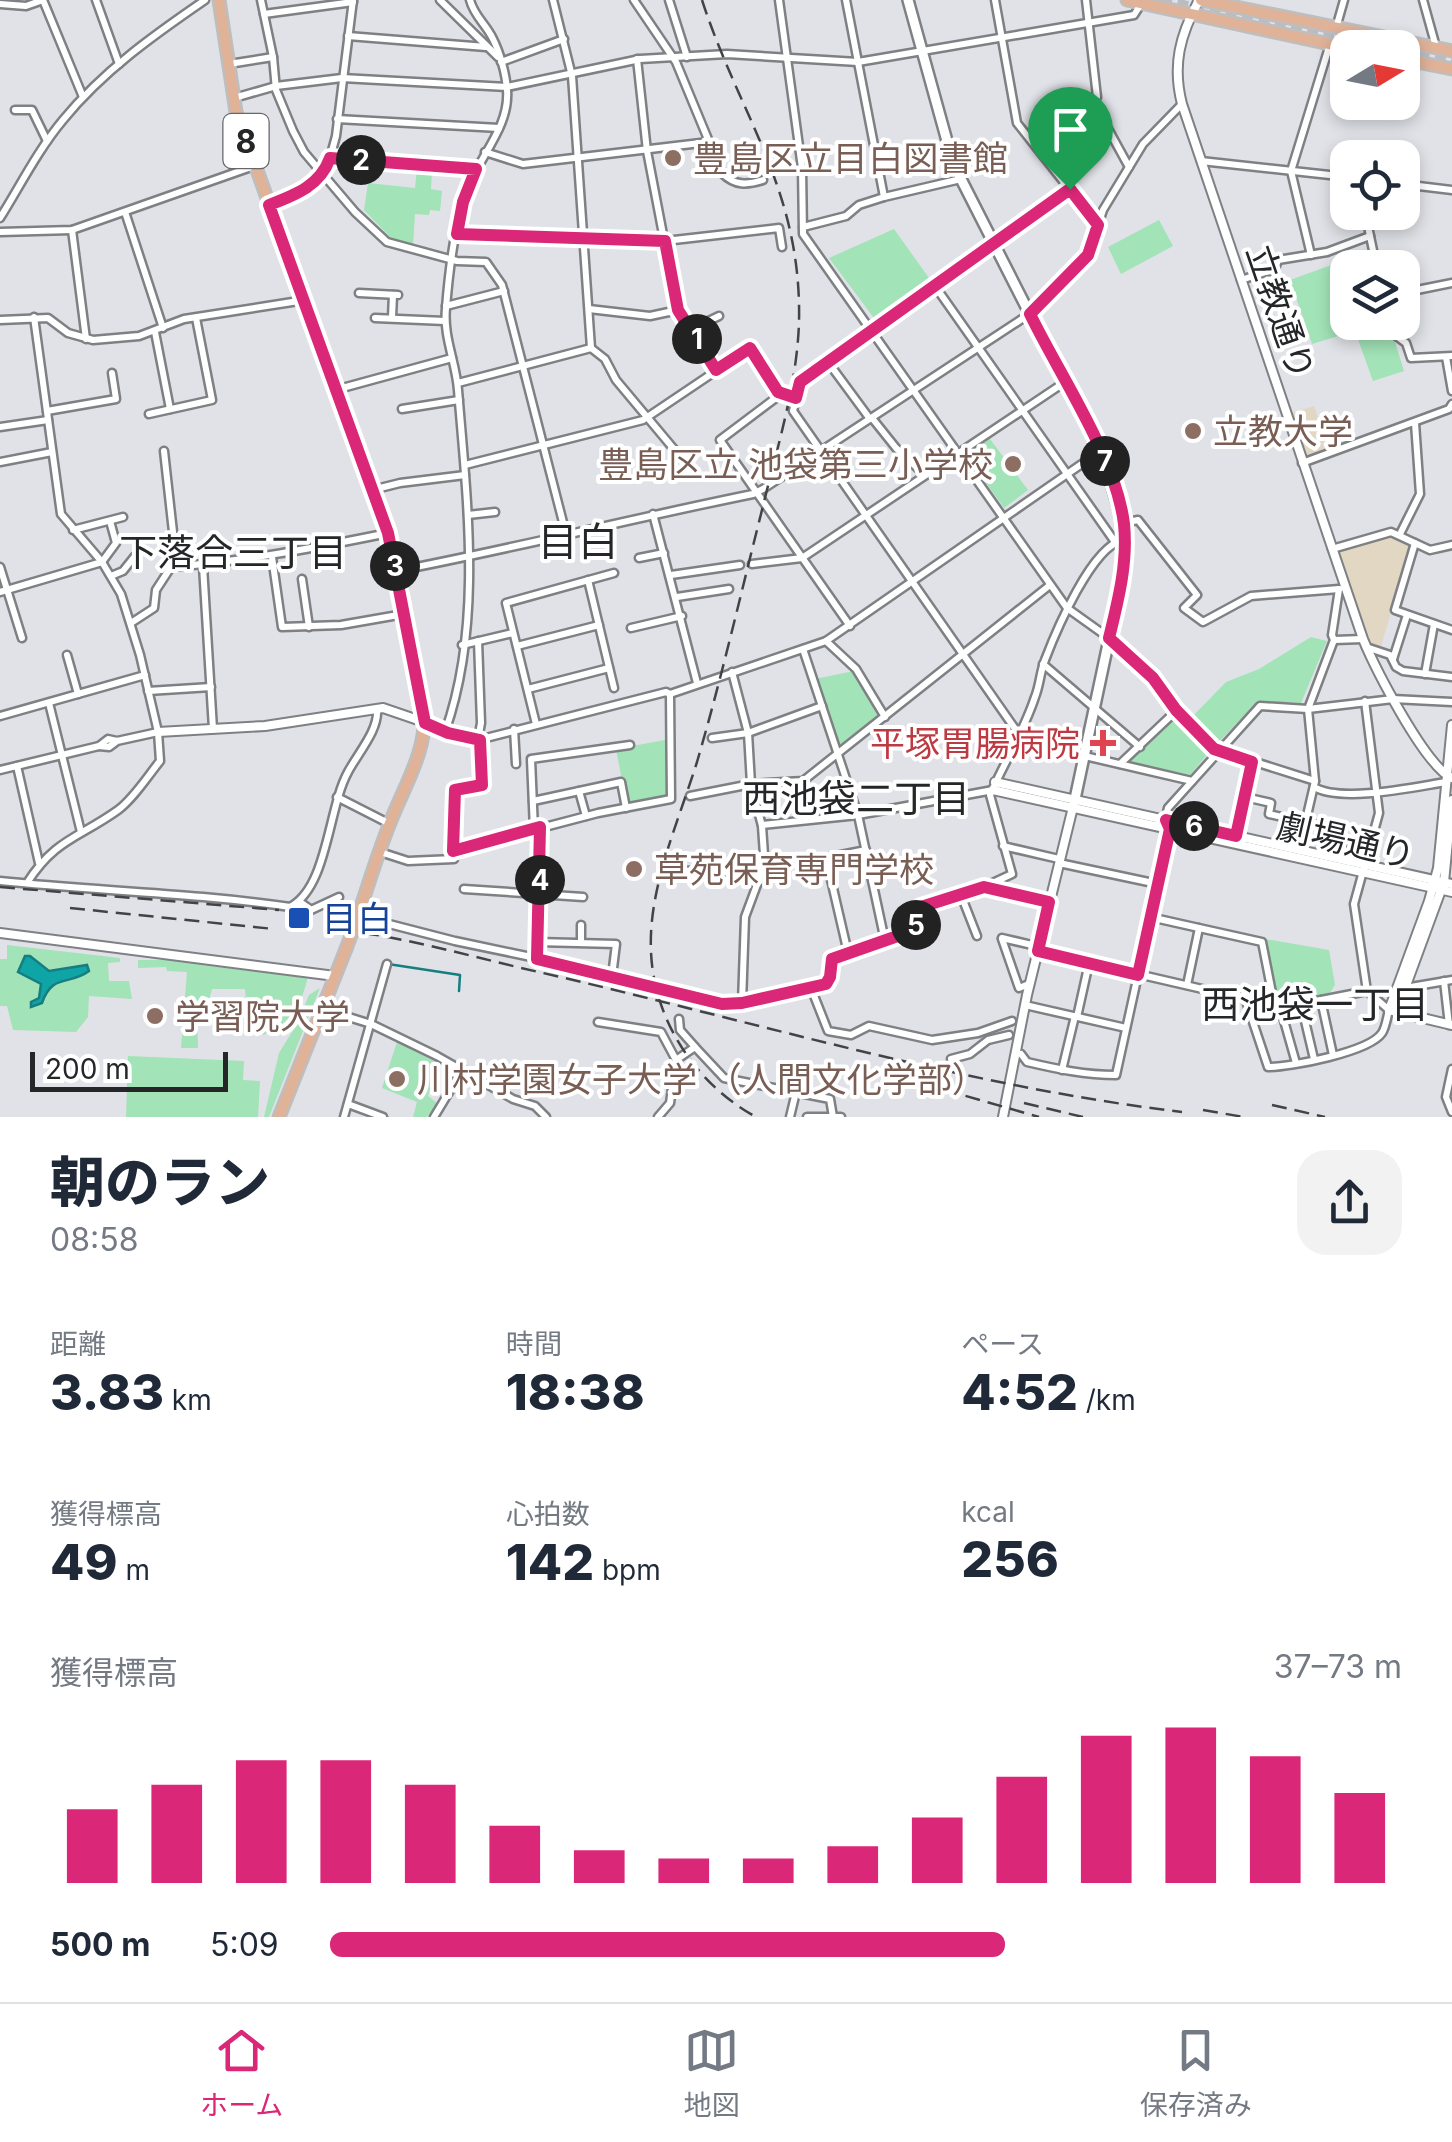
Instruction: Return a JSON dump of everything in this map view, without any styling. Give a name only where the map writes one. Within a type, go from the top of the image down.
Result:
[{"type":"main road","name":"8","points":[[219,0],[234,98],[254,166],[388,533],[425,723],[420,751],[278,1117]]},
{"type":"main road","points":[[908,0],[950,151],[1100,452],[1115,486],[1124,523],[1120,541],[1124,569],[1074,803]]},
{"type":"main road","points":[[1127,0],[1330,44]]},
{"type":"main road","points":[[1200,0],[1452,51]]},
{"type":"main road","points":[[1229,21],[1233,7]]},
{"type":"main road","points":[[1420,63],[1452,70]]},
{"type":"street","points":[[0,4],[26,6],[43,0],[86,94]]},
{"type":"street","points":[[96,0],[119,64]]},
{"type":"street","points":[[0,218],[47,142],[86,94],[119,64],[205,0]]},
{"type":"street","points":[[261,0],[274,56],[276,86],[304,152],[384,241],[453,260],[486,262],[504,291],[566,534]]},
{"type":"street","points":[[440,0],[500,59]]},
{"type":"street","points":[[445,732],[462,646],[468,515],[458,383],[444,321],[463,202],[506,112],[507,87],[492,36],[476,18],[470,0]]},
{"type":"street","points":[[554,0],[572,72],[591,348],[606,359],[616,380],[683,460]]},
{"type":"street","points":[[634,0],[673,58],[722,173],[731,182],[763,180]]},
{"type":"street","points":[[669,0],[686,57]]},
{"type":"street","points":[[780,0],[802,168],[803,234],[1066,608],[1109,638],[1153,678],[1176,710],[1218,750],[1314,784],[1325,793],[1376,791],[1449,779]]},
{"type":"street","points":[[846,0],[884,197]]},
{"type":"street","points":[[995,0],[1016,119],[1098,225]]},
{"type":"street","points":[[1086,0],[1097,97]]},
{"type":"street","name":"立教通り","points":[[1200,0],[1182,36],[1177,60],[1182,104],[1342,588],[1393,699],[1449,779]]},
{"type":"street","points":[[1336,29],[1344,0]]},
{"type":"street","points":[[1423,0],[1436,48]]},
{"type":"street","points":[[264,14],[353,1],[337,120],[324,174],[296,195],[269,205]]},
{"type":"street","points":[[234,98],[276,86],[342,78],[507,87],[637,59],[727,54],[858,62],[1087,25],[1134,15],[1141,3]]},
{"type":"street","points":[[348,36],[486,47]]},
{"type":"street","points":[[500,59],[564,39]]},
{"type":"street","points":[[1311,255],[1291,171],[1330,44]]},
{"type":"street","points":[[228,64],[274,56]]},
{"type":"street","points":[[637,59],[647,151],[678,310],[716,370]]},
{"type":"street","points":[[396,571],[756,493],[1030,314],[1088,255],[1103,210],[1143,144],[1182,104]]},
{"type":"street","points":[[15,110],[32,110],[47,142]]},
{"type":"street","points":[[337,120],[499,128]]},
{"type":"street","points":[[1092,134],[1107,127],[1129,168]]},
{"type":"street","points":[[485,152],[523,164],[709,142]]},
{"type":"street","points":[[330,158],[476,169]]},
{"type":"street","points":[[1201,161],[1330,175]]},
{"type":"street","points":[[0,232],[72,230],[254,166]]},
{"type":"street","points":[[802,228],[846,216],[859,205],[884,197],[962,179]]},
{"type":"street","points":[[1420,186],[1452,190]]},
{"type":"street","points":[[1070,189],[800,382],[793,411],[1018,737],[1192,780]]},
{"type":"street","points":[[125,212],[159,330],[170,409]]},
{"type":"street","points":[[457,234],[665,241],[779,228],[782,247]]},
{"type":"street","points":[[72,230],[86,339]]},
{"type":"street","points":[[1369,230],[1373,250]]},
{"type":"street","points":[[1241,280],[1275,269],[1278,260],[1311,255],[1370,236]]},
{"type":"street","points":[[1420,289],[1452,283]]},
{"type":"street","points":[[357,919],[722,1004],[742,1003],[826,984],[830,977],[829,962],[915,928],[915,912],[921,907],[1012,874],[990,799],[994,786],[1036,696],[1043,664],[1066,608],[1120,541],[1067,474],[935,286]]},
{"type":"street","points":[[446,306],[504,291]]},
{"type":"street","points":[[360,294],[395,295],[392,317]]},
{"type":"street","points":[[0,320],[34,317],[54,320],[68,333],[86,339],[128,338],[184,319],[305,300]]},
{"type":"street","points":[[588,309],[650,316],[678,310]]},
{"type":"street","points":[[690,330],[719,316]]},
{"type":"street","points":[[26,884],[62,842],[122,808],[160,762],[158,732],[131,623],[102,562],[60,514],[34,317]]},
{"type":"street","points":[[148,414],[212,400],[196,318]]},
{"type":"street","points":[[375,318],[444,321]]},
{"type":"street","points":[[1402,340],[1411,358],[1449,356],[1452,391]]},
{"type":"street","points":[[458,383],[591,348]]},
{"type":"street","points":[[464,465],[647,418],[750,348],[781,394],[796,398]]},
{"type":"street","points":[[334,390],[452,358]]},
{"type":"street","points":[[828,362],[896,448],[925,475]]},
{"type":"street","points":[[46,410],[116,398],[112,372]]},
{"type":"street","points":[[752,564],[802,558],[1065,382]]},
{"type":"street","points":[[781,394],[720,440],[850,626]]},
{"type":"street","points":[[402,409],[459,400]]},
{"type":"street","points":[[1302,463],[1415,424],[1449,410],[1452,404]]},
{"type":"street","points":[[0,427],[48,420]]},
{"type":"street","points":[[1400,534],[1420,494],[1415,424]]},
{"type":"street","points":[[0,462],[52,452]]},
{"type":"street","points":[[131,623],[154,608],[156,590],[171,566],[173,518],[167,498],[164,452]]},
{"type":"street","points":[[0,770],[99,746],[110,747],[117,741],[158,732],[278,724],[377,709],[405,714],[445,732],[479,740],[670,694],[826,641],[1100,452]]},
{"type":"street","points":[[372,490],[465,475]]},
{"type":"street","points":[[468,515],[495,512]]},
{"type":"street","points":[[653,514],[697,684]]},
{"type":"street","points":[[73,530],[123,518]]},
{"type":"street","points":[[3,591],[102,562],[116,543],[110,520]]},
{"type":"street","points":[[1124,523],[1138,520],[1197,595],[1184,608],[1203,622],[1251,596],[1342,588],[1334,640],[1308,708],[1314,784],[1298,850]]},
{"type":"street","points":[[1332,549],[1388,532],[1430,550],[1452,545]]},
{"type":"street","points":[[171,566],[272,557],[388,533]]},
{"type":"street","points":[[1415,543],[1396,610],[1452,630]]},
{"type":"street","points":[[638,558],[664,553]]},
{"type":"street","points":[[111,576],[123,571],[134,556]]},
{"type":"street","points":[[272,557],[282,627],[342,626],[405,614]]},
{"type":"street","points":[[671,575],[740,565]]},
{"type":"street","points":[[203,566],[213,729]]},
{"type":"street","points":[[0,568],[3,591],[22,638]]},
{"type":"street","points":[[536,724],[506,603],[614,573]]},
{"type":"street","points":[[302,579],[309,626]]},
{"type":"street","points":[[588,580],[614,688]]},
{"type":"street","points":[[690,796],[751,784],[802,781],[1050,585]]},
{"type":"street","points":[[677,597],[729,588]]},
{"type":"street","points":[[1393,658],[1407,615]]},
{"type":"street","points":[[632,628],[682,616]]},
{"type":"street","points":[[1425,674],[1434,624]]},
{"type":"street","points":[[517,646],[599,626]]},
{"type":"street","points":[[462,646],[514,632]]},
{"type":"street","points":[[1334,640],[1365,643],[1393,658],[1398,669],[1452,677]]},
{"type":"street","points":[[380,852],[408,861],[454,859],[455,790],[482,785],[478,641]]},
{"type":"street","points":[[826,641],[856,669],[885,717]]},
{"type":"street","points":[[803,649],[858,815],[885,940]]},
{"type":"street","points":[[67,655],[78,694]]},
{"type":"street","points":[[1043,664],[1140,747]]},
{"type":"street","points":[[528,690],[609,668]]},
{"type":"street","points":[[732,672],[748,734],[751,784],[762,826],[764,855],[745,917],[742,1003]]},
{"type":"street","points":[[0,716],[145,675]]},
{"type":"street","points":[[148,691],[210,687]]},
{"type":"street","points":[[453,851],[586,816],[671,799],[670,694]]},
{"type":"street","points":[[1021,1054],[1026,1062],[1062,1070],[1116,1075],[1170,829],[1166,820],[1168,808],[1260,706],[1308,708],[1393,699],[1452,702]]},
{"type":"street","points":[[1365,701],[1379,813],[1354,910],[1367,992],[1389,1010],[1451,1025],[1448,981],[1405,988]]},
{"type":"street","points":[[49,703],[81,832]]},
{"type":"street","points":[[712,738],[748,734],[822,706]]},
{"type":"street","points":[[0,881],[108,892],[160,891],[290,907],[300,902],[312,884],[342,783],[378,721],[377,709]]},
{"type":"street","points":[[1119,765],[1176,710]]},
{"type":"street","points":[[1244,998],[1266,1065],[1272,1068],[1356,1050],[1378,1038],[1443,886],[1452,725]]},
{"type":"street","points":[[514,729],[516,764]]},
{"type":"street","points":[[537,959],[537,828],[531,759],[630,745]]},
{"type":"street","points":[[1236,836],[1252,762]]},
{"type":"street","points":[[17,766],[40,864]]},
{"type":"street","points":[[533,801],[621,782],[626,808]]},
{"type":"street","points":[[762,826],[858,815],[994,786]]},
{"type":"street","name":"劇場通り","points":[[994,786],[1166,820],[1345,860],[1364,868]]},
{"type":"street","points":[[579,791],[586,816]]},
{"type":"street","points":[[338,797],[390,824]]},
{"type":"street","points":[[1245,797],[1272,803],[1269,814],[1340,830],[1345,860]]},
{"type":"street","points":[[1389,1010],[1400,1001],[1443,886],[1449,865],[1452,800]]},
{"type":"street","points":[[1003,1117],[1074,803]]},
{"type":"street","name":"劇場通り","points":[[1074,803],[1170,829],[1443,886]]},
{"type":"street","points":[[1003,846],[1158,884]]},
{"type":"street","points":[[848,954],[826,858],[866,850]]},
{"type":"street","points":[[669,870],[760,874]]},
{"type":"street","points":[[984,887],[1049,902]]},
{"type":"street","points":[[464,889],[583,897]]},
{"type":"street","points":[[962,895],[977,936]]},
{"type":"street","points":[[300,902],[311,910],[339,897]]},
{"type":"street","points":[[1150,917],[1262,942],[1276,1004],[1296,1063]]},
{"type":"street","points":[[581,925],[581,942]]},
{"type":"street","points":[[1186,985],[1199,928]]},
{"type":"street","points":[[0,933],[335,976]]},
{"type":"street","points":[[1030,984],[1019,988],[1002,938],[1038,951],[1276,1004],[1301,1004],[1367,992]]},
{"type":"street","points":[[537,942],[616,944],[612,976]]},
{"type":"street","points":[[1062,1070],[1089,963]]},
{"type":"street","points":[[344,1117],[387,964]]},
{"type":"street","points":[[810,988],[828,1031],[851,1035],[870,1026],[932,1040],[978,1033],[1012,1021]]},
{"type":"street","points":[[1321,1000],[1333,1055]]},
{"type":"street","points":[[1301,1004],[1314,1059]]},
{"type":"street","points":[[1026,1005],[1126,1028]]},
{"type":"street","points":[[322,1009],[372,1024],[463,1069],[513,1100],[535,1106],[546,1117]]},
{"type":"street","points":[[680,1019],[680,1030],[724,1078],[830,1099],[833,1117]]},
{"type":"street","points":[[598,1022],[661,1032],[676,1060],[670,1104],[658,1117]]},
{"type":"street","points":[[952,1059],[970,1054],[988,1040],[1009,1035]]},
{"type":"street","points":[[676,1060],[694,1047]]},
{"type":"street","points":[[434,1117],[463,1069]]},
{"type":"street","points":[[1452,1070],[1446,1097],[1452,1112]]},
{"type":"street","points":[[790,1117],[796,1092]]},
{"type":"street","points":[[348,1104],[384,1117]]},
{"type":"street","points":[[807,1117],[841,1117]]},
{"type":"shaded area","points":[[1314,406],[1329,452],[1307,458],[1292,413]]},
{"type":"shaded area","points":[[1392,534],[1412,543],[1381,646],[1370,643],[1338,550]]},
{"type":"green space","points":[[417,168],[432,170],[431,189],[442,191],[440,211],[415,214],[413,246],[392,239],[364,210],[368,183],[415,188]]},
{"type":"green space","points":[[1159,220],[1173,246],[1121,274],[1108,247]]},
{"type":"green space","points":[[894,229],[929,278],[874,318],[829,258]]},
{"type":"green space","points":[[1330,265],[1330,339],[1312,344],[1290,280]]},
{"type":"green space","points":[[1358,340],[1394,340],[1404,371],[1373,381]]},
{"type":"green space","points":[[990,439],[1028,490],[1004,508],[966,455]]},
{"type":"green space","points":[[1311,637],[1327,641],[1301,703],[1258,701],[1217,744],[1193,716],[1226,682],[1259,669]]},
{"type":"green space","points":[[854,671],[882,717],[840,751],[815,679]]},
{"type":"green space","points":[[1178,713],[1211,750],[1190,775],[1128,762]]},
{"type":"green space","points":[[670,739],[670,799],[627,807],[616,749]]},
{"type":"green space","points":[[1265,939],[1329,950],[1335,985],[1329,994],[1299,999],[1275,996]]},
{"type":"green space","points":[[7,945],[120,958],[120,962],[108,963],[109,981],[129,981],[132,999],[89,996],[88,1017],[76,1032],[13,1030],[7,1006],[0,1006],[0,959],[7,959]]},
{"type":"green space","points":[[138,960],[308,976],[293,1012],[281,1025],[263,1035],[263,1021],[251,1020],[251,1004],[246,1002],[245,989],[212,989],[209,1000],[202,1001],[197,1009],[198,1048],[181,1048],[187,972],[167,971],[166,967],[138,968]]},
{"type":"green space","points":[[320,988],[269,1117],[264,1117],[279,1053],[309,995]]},
{"type":"green space","points":[[397,1042],[438,1063],[428,1096],[437,1103],[427,1117],[413,1117],[417,1102],[382,1088]]},
{"type":"green space","points":[[128,1056],[244,1061],[243,1080],[260,1081],[258,1117],[126,1117]]},
{"type":"water","points":[[25,956],[49,971],[87,965],[89,971],[51,987],[42,1003],[31,1007],[31,1002],[39,998],[41,984],[18,972]]},
{"type":"waterway","points":[[388,964],[460,975],[459,991]]},
{"type":"tunnel","points":[[1161,0],[1255,23]]},
{"type":"tunnel","points":[[1258,24],[1330,39]]},
{"type":"tunnel","points":[[1420,57],[1452,63]]},
{"type":"railway","points":[[702,0],[780,193],[797,275],[799,322],[785,419],[697,762],[659,880],[651,952],[660,1002],[682,1048],[715,1087],[756,1117]]},
{"type":"railway","points":[[0,887],[279,910]]},
{"type":"railway","points":[[70,908],[274,929]]},
{"type":"railway","points":[[364,933],[941,1070],[1101,1101],[1182,1112]]},
{"type":"railway","points":[[855,1064],[1039,1117]]},
{"type":"railway","points":[[1024,1103],[1083,1117]]},
{"type":"railway","points":[[1272,1105],[1325,1117]]},
{"type":"railway","points":[[1203,1110],[1244,1117]]},
{"type":"place","name":"豊島区立目白図書館","points":[[673,158]]},
{"type":"place","name":"立教大学","points":[[1193,431]]},
{"type":"place","name":"豊島区立 池袋第三小学校","points":[[1013,464]]},
{"type":"place","name":"平塚胃腸病院","points":[[1103,743]]},
{"type":"place","name":"草苑保育専門学校","points":[[634,869]]},
{"type":"place","name":"目白","points":[[299,918]]},
{"type":"place","name":"学習院大学","points":[[155,1016]]},
{"type":"place","name":"川村学園女子大学 （人間文化学部）","points":[[397,1079]]},
{"type":"district","name":"目白","points":[[578,541]]},
{"type":"district","name":"下落合三丁目","points":[[233,552]]},
{"type":"district","name":"西池袋二丁目","points":[[856,798]]},
{"type":"district","name":"西池袋一丁目","points":[[1315,1004]]},
{"type":"route","points":[[330,158],[476,169],[463,202],[457,234],[665,241],[678,310],[716,370],[750,348],[778,392],[796,398],[800,382],[1070,189],[1098,225],[1088,255],[1030,314],[1110,472],[1118,498],[1124,523],[1124,569],[1109,638],[1153,678],[1172,699],[1176,710],[1214,749],[1252,762],[1236,836],[1166,820],[1170,829],[1138,975],[1038,951],[1049,902],[984,887],[921,907],[915,912],[916,926],[912,931],[832,959],[826,984],[742,1003],[722,1004],[537,959],[540,827],[453,851],[455,790],[482,785],[480,740],[425,723],[388,533],[269,205],[296,195],[324,174],[330,158]]}]
